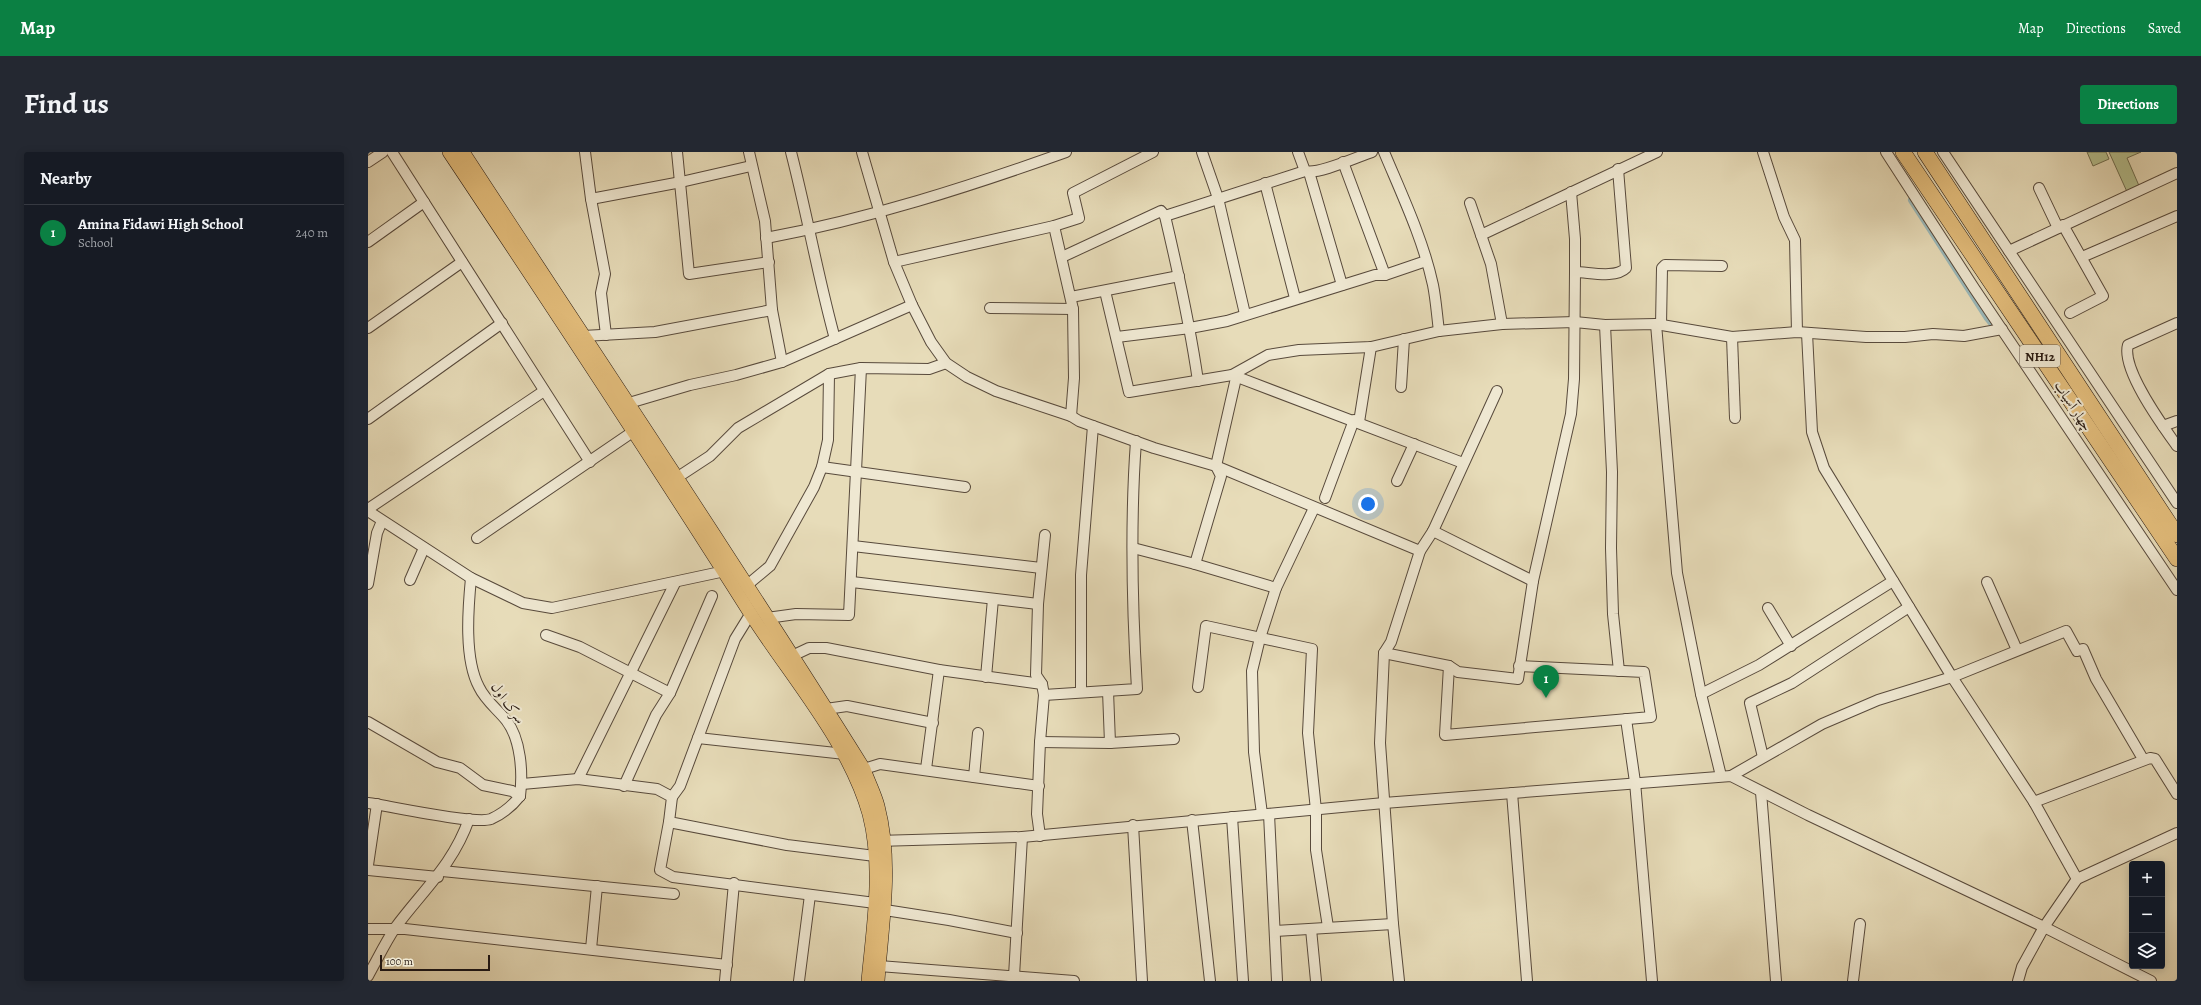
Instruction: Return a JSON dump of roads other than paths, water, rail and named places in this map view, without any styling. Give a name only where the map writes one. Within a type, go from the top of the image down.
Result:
[{"type":"highway","name":"چهار آسیاب","points":[[1903,152],[2177,535]]},
{"type":"highway","name":"چهار آسیاب","points":[[1924,152],[2011,282],[2055,365],[2177,559]]},
{"type":"main road","points":[[449,152],[579,339]]},
{"type":"main road","points":[[463,152],[590,356],[634,431],[725,571],[750,613],[845,754],[880,840],[875,856],[880,907],[868,981]]},
{"type":"main road","points":[[590,356],[628,403],[678,477],[746,586],[864,769],[878,805],[880,840],[878,981]]},
{"type":"street","points":[[368,162],[383,152]]},
{"type":"street","points":[[392,152],[590,462]]},
{"type":"street","points":[[586,152],[590,199],[605,274],[601,293],[606,335]]},
{"type":"street","points":[[677,152],[681,182],[688,274],[769,262]]},
{"type":"street","points":[[749,152],[765,222],[772,310],[782,362]]},
{"type":"street","points":[[790,152],[811,230],[820,284],[835,340]]},
{"type":"street","points":[[766,238],[811,230],[881,212],[982,182],[1066,152]]},
{"type":"street","points":[[894,262],[1054,226],[1079,218],[1073,193],[1154,152]]},
{"type":"street","points":[[1202,152],[1218,198],[1245,314]]},
{"type":"street","points":[[1298,152],[1307,171],[1342,285]]},
{"type":"street","points":[[1165,216],[1265,183],[1343,162],[1372,152]]},
{"type":"street","points":[[1384,152],[1410,213],[1426,261],[1433,285],[1439,331]]},
{"type":"street","points":[[1481,235],[1618,169],[1657,152]]},
{"type":"street","points":[[1764,152],[1784,217],[1795,240],[1802,333],[1812,432],[1824,468],[1952,677],[2034,802],[2077,879]]},
{"type":"street","points":[[1886,152],[2002,329],[2177,590]]},
{"type":"street","points":[[1943,152],[2009,251],[2173,487],[2177,503]]},
{"type":"street","points":[[865,153],[894,262],[912,305],[931,342],[946,364],[967,378],[996,391],[1071,416],[1079,421],[1154,448],[1216,466],[1420,551]]},
{"type":"street","points":[[1343,162],[1385,275]]},
{"type":"street","points":[[590,199],[681,182],[751,166]]},
{"type":"street","points":[[1575,272],[1615,274],[1622,272],[1626,268],[1618,169]]},
{"type":"street","points":[[2009,251],[2177,173]]},
{"type":"street","points":[[1265,183],[1295,298]]},
{"type":"street","points":[[2039,188],[2060,226],[2082,257],[2103,296],[2070,313]]},
{"type":"street","points":[[1384,653],[1449,666],[1458,672],[1518,679],[1533,581],[1571,414],[1574,379],[1575,239],[1571,192]]},
{"type":"street","points":[[368,242],[424,202]]},
{"type":"street","points":[[1470,203],[1491,264],[1502,324]]},
{"type":"street","points":[[1062,257],[1161,211],[1165,216],[1179,276],[1190,328],[1198,381]]},
{"type":"street","points":[[2082,257],[2177,216]]},
{"type":"street","points":[[1054,226],[1073,309],[1074,378],[1071,416]]},
{"type":"street","points":[[1117,337],[1190,328],[1227,321],[1245,314],[1277,306],[1295,298],[1375,274],[1385,275],[1426,261]]},
{"type":"street","points":[[368,328],[462,262]]},
{"type":"street","points":[[1722,266],[1665,265],[1662,268],[1658,325],[1677,573],[1700,694],[1726,776],[2044,927],[2151,981]]},
{"type":"street","points":[[1071,297],[1179,276]]},
{"type":"street","points":[[1105,291],[1129,392],[1234,376],[1268,355],[1300,350],[1371,347],[1439,331],[1502,324],[1575,322],[1604,325],[1658,325],[1732,337],[1802,333],[1905,338],[1933,334],[1964,336],[2002,329]]},
{"type":"street","points":[[628,403],[690,385],[736,375],[782,362],[912,305]]},
{"type":"street","points":[[990,308],[1073,309]]},
{"type":"street","points":[[579,339],[606,335],[655,332],[772,310]]},
{"type":"street","points":[[368,419],[502,322]]},
{"type":"street","points":[[2177,323],[2128,344],[2126,351],[2129,366],[2137,383],[2177,446]]},
{"type":"street","points":[[1604,325],[1612,464],[1611,548],[1613,614],[1619,671]]},
{"type":"street","points":[[1732,337],[1735,418]]},
{"type":"street","points":[[1402,387],[1404,339]]},
{"type":"street","points":[[1325,498],[1356,421],[1371,347]]},
{"type":"street","points":[[678,477],[710,456],[738,428],[828,374],[861,368],[929,370],[946,364]]},
{"type":"street","points":[[767,618],[796,614],[849,615],[852,582],[855,472],[861,368]]},
{"type":"street","points":[[746,586],[770,566],[814,487],[822,467],[828,440],[828,374]]},
{"type":"street","points":[[1234,376],[1322,410],[1356,421],[1463,463]]},
{"type":"street","points":[[1195,564],[1221,476],[1216,466],[1234,376]]},
{"type":"street","points":[[544,391],[368,510],[382,521],[471,578],[522,603],[552,608],[725,571]]},
{"type":"street","points":[[1399,981],[1393,924],[1380,743],[1384,653],[1391,642],[1420,551],[1433,531],[1496,391]]},
{"type":"street","points":[[2163,426],[2177,421]]},
{"type":"street","points":[[1081,692],[1082,575],[1093,426]]},
{"type":"street","points":[[477,538],[634,431]]},
{"type":"street","points":[[1044,695],[1137,689],[1133,618],[1132,503],[1136,441]]},
{"type":"street","points":[[1397,481],[1414,444]]},
{"type":"street","points":[[822,467],[965,487]]},
{"type":"street","points":[[1277,981],[1275,931],[1266,814],[1254,752],[1252,671],[1260,638],[1276,588],[1314,508]]},
{"type":"street","points":[[368,584],[377,533],[382,521]]},
{"type":"street","points":[[1433,531],[1533,581]]},
{"type":"street","points":[[1040,836],[1037,814],[1040,742],[1044,695],[1042,684],[1036,675],[1038,604],[1045,535]]},
{"type":"street","points":[[853,546],[1041,568]]},
{"type":"street","points":[[410,580],[424,548]]},
{"type":"street","points":[[1133,548],[1195,564],[1276,588]]},
{"type":"street","name":"سرک اول","points":[[471,578],[468,601],[471,662],[478,687],[507,721],[516,740],[522,784],[520,796]]},
{"type":"street","points":[[1700,694],[1759,665],[1893,581]]},
{"type":"street","points":[[578,779],[675,582]]},
{"type":"street","points":[[852,582],[1038,604]]},
{"type":"street","points":[[1988,582],[2017,650]]},
{"type":"street","points":[[624,786],[656,715],[670,693],[712,596]]},
{"type":"street","points":[[986,677],[993,599]]},
{"type":"street","points":[[1763,757],[1750,702],[1792,683],[1909,607]]},
{"type":"street","points":[[1768,608],[1791,646]]},
{"type":"street","points":[[750,613],[736,639],[680,786],[672,797],[660,870],[673,877],[734,883],[810,895],[1017,933]]},
{"type":"street","points":[[1198,687],[1206,626],[1312,649],[1308,733],[1316,810],[1316,850],[1328,927]]},
{"type":"street","points":[[880,840],[962,840],[1040,836],[1133,825],[1384,803],[1726,776],[1822,724],[1878,700],[1952,677],[2067,631],[2077,651],[2083,649],[2096,679],[2143,759]]},
{"type":"street","points":[[546,635],[580,647],[670,693]]},
{"type":"street","points":[[792,656],[809,648],[826,648],[939,670],[1042,684]]},
{"type":"street","points":[[1449,666],[1445,735],[1651,717],[1644,672],[1519,666]]},
{"type":"street","points":[[926,769],[939,670]]},
{"type":"street","points":[[1108,691],[1110,743]]},
{"type":"street","points":[[826,709],[847,706],[933,723]]},
{"type":"street","points":[[1626,719],[1635,782],[1652,981]]},
{"type":"street","points":[[368,722],[436,762],[460,768],[483,785],[512,791],[520,796],[514,803],[490,819],[469,819],[372,804],[368,865]]},
{"type":"street","points":[[974,777],[978,733]]},
{"type":"street","points":[[698,738],[845,754]]},
{"type":"street","points":[[1040,742],[1110,743],[1174,739]]},
{"type":"street","points":[[2034,802],[2143,759],[2155,759],[2177,794]]},
{"type":"street","points":[[864,769],[880,764],[926,769],[1039,786]]},
{"type":"street","points":[[522,784],[578,779],[657,789],[672,797]]},
{"type":"street","points":[[1761,792],[1776,981]]},
{"type":"street","points":[[1512,793],[1527,981]]},
{"type":"street","points":[[1232,817],[1244,981]]},
{"type":"street","points":[[368,976],[395,929],[440,874],[462,838],[469,819]]},
{"type":"street","points":[[1192,820],[1210,981]]},
{"type":"street","points":[[669,822],[787,845],[875,856]]},
{"type":"street","points":[[1133,825],[1142,981]]},
{"type":"street","points":[[2018,981],[2022,967],[2044,927],[2077,879],[2177,833]]},
{"type":"street","points":[[1014,976],[1022,837]]},
{"type":"street","points":[[368,870],[597,886],[674,894]]},
{"type":"street","points":[[725,981],[734,883]]},
{"type":"street","points":[[591,949],[597,886]]},
{"type":"street","points":[[799,981],[810,895]]},
{"type":"street","points":[[1275,931],[1393,924]]},
{"type":"street","points":[[1853,981],[1860,924]]},
{"type":"street","points":[[368,928],[395,929],[591,949],[727,965]]},
{"type":"street","points":[[1311,928],[1316,981]]},
{"type":"street","points":[[879,966],[1074,981]]},
{"type":"waterway","points":[[1912,200],[1988,318],[1997,329]]},
{"type":"place","name":"Amina Fidawi High School","points":[[1546,698]]}]
